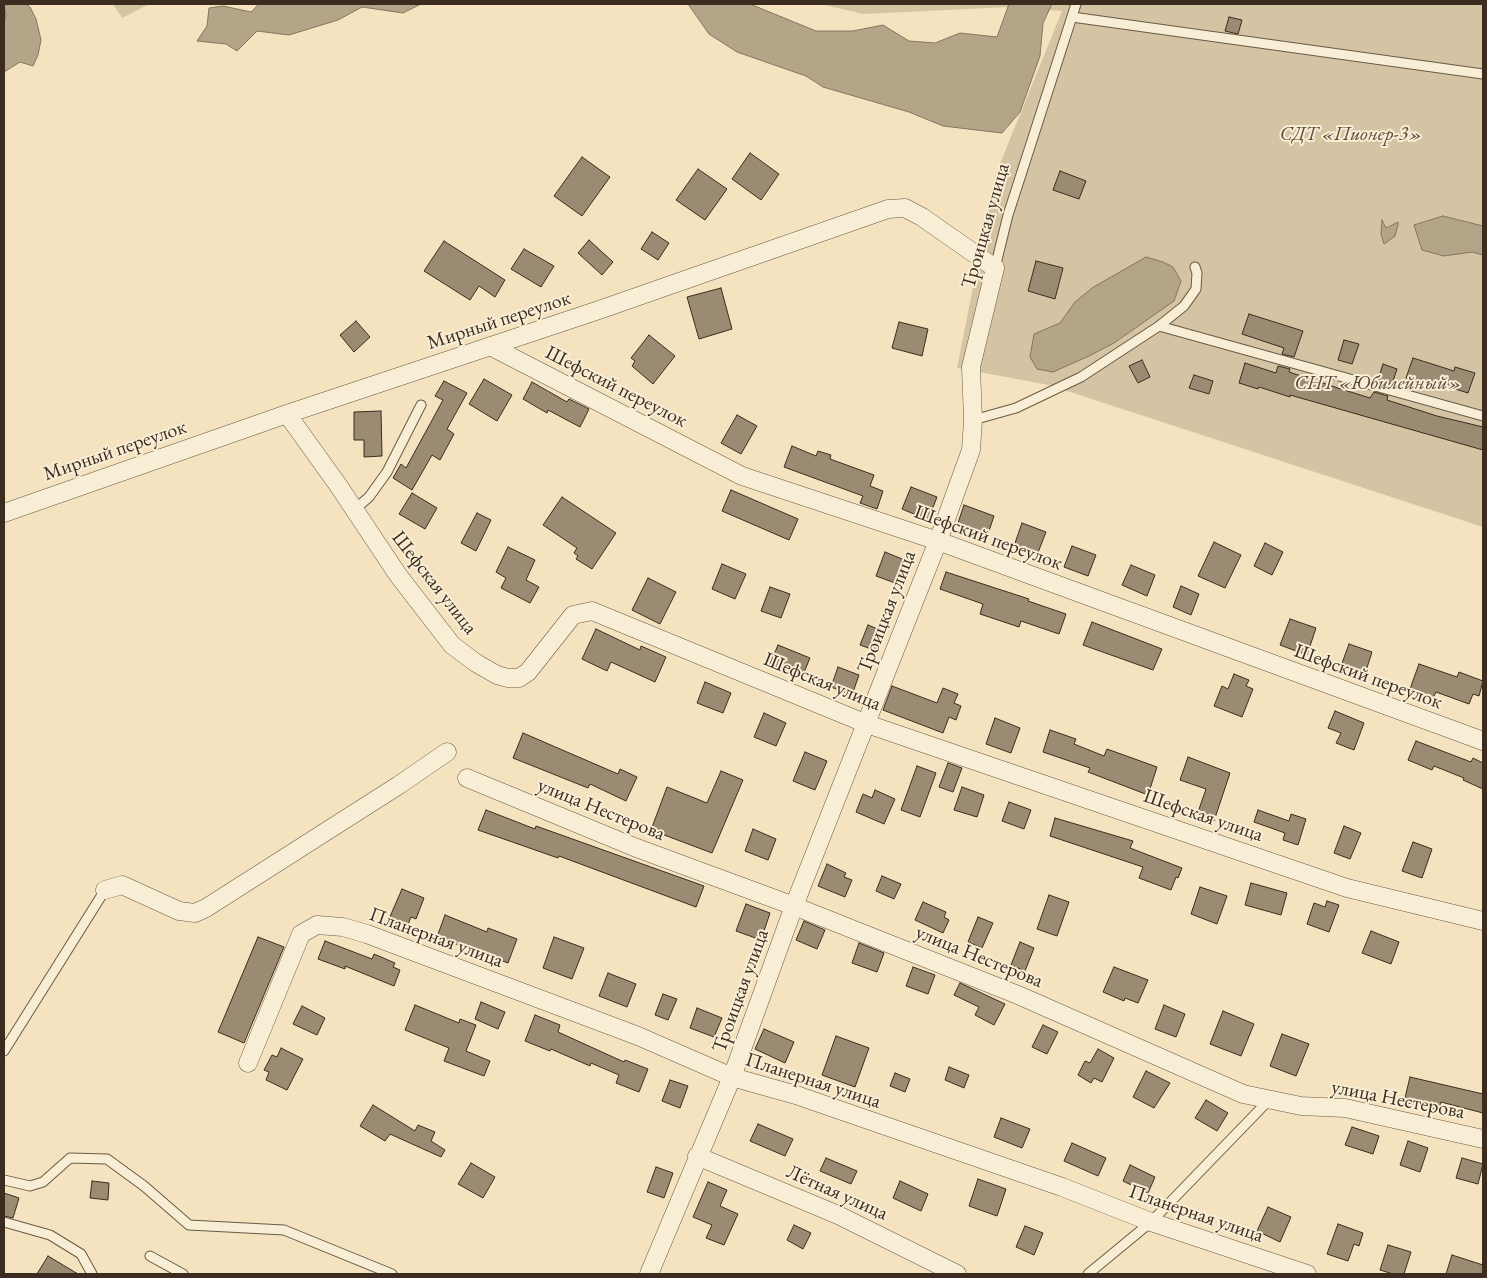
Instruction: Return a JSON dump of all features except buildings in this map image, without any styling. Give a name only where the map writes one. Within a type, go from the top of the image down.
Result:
[{"type":"street","name":"Мирный переулок","points":[[4,513],[287,414],[888,209],[905,208],[922,217],[995,268]]},
{"type":"street","name":"Троицкая улица","points":[[649,1274],[697,1156],[732,1077],[794,906],[938,541],[971,450],[973,420],[971,367],[995,268]]},
{"type":"street","name":"Шефский переулок","points":[[490,346],[742,476],[938,541],[1483,741]]},
{"type":"street","name":"Шефская улица","points":[[287,414],[398,575],[452,645],[496,675],[518,678],[528,672],[573,615],[592,611],[866,724],[1347,888],[1483,921]]},
{"type":"street","points":[[105,890],[122,885],[179,911],[195,913],[206,908],[391,791],[447,752]]},
{"type":"street","name":"улица Нестерова","points":[[467,778],[634,847],[794,906],[1018,995],[1243,1094],[1301,1106],[1353,1109],[1483,1139]]},
{"type":"street","name":"Планерная улица","points":[[248,1063],[302,934],[317,925],[343,928],[368,934],[638,1036],[732,1077],[796,1095],[956,1150],[1152,1222],[1307,1274]]},
{"type":"street","name":"Лётная улица","points":[[697,1156],[838,1215],[957,1274]]},
{"type":"lane","name":"Троицкая улица","points":[[995,268],[1008,215],[1076,4]]},
{"type":"lane","points":[[1072,17],[1483,74]]},
{"type":"lane","points":[[973,420],[1016,408],[1081,377],[1159,326],[1184,306],[1196,288],[1197,273],[1195,267]]},
{"type":"lane","points":[[1159,326],[1483,416]]},
{"type":"lane","points":[[354,510],[369,497],[387,472],[421,405]]},
{"type":"lane","points":[[4,1051],[105,890]]},
{"type":"lane","points":[[1088,1274],[1152,1222],[1269,1100]]},
{"type":"lane","points":[[4,1180],[30,1186],[43,1182],[70,1158],[107,1159],[144,1186],[189,1225],[284,1230],[392,1274]]},
{"type":"lane","points":[[4,1222],[50,1235],[81,1254],[92,1274]]},
{"type":"lane","points":[[150,1256],[183,1274]]},
{"type":"green space","points":[[113,4],[149,4],[122,18]]},
{"type":"green space","points":[[821,4],[1483,4],[1483,527],[1049,385],[957,368],[995,176],[1062,11],[1009,7],[863,14]]},
{"type":"shaded area","points":[[4,4],[25,4],[30,7],[36,19],[41,40],[38,55],[33,66],[20,62],[4,72],[4,22],[6,16]]},
{"type":"shaded area","points":[[259,4],[421,4],[403,13],[362,7],[338,20],[289,35],[257,31],[237,51],[226,44],[197,41],[207,26],[209,8],[223,6],[251,12]]},
{"type":"shaded area","points":[[688,4],[750,4],[816,31],[853,31],[883,25],[909,41],[935,43],[960,33],[997,37],[1009,4],[1052,4],[1043,23],[1040,56],[1020,112],[1002,133],[943,126],[909,112],[823,87],[806,76],[737,52],[709,34]]},
{"type":"shaded area","points":[[1443,216],[1483,226],[1483,255],[1472,252],[1444,256],[1422,250],[1414,225]]},
{"type":"shaded area","points":[[1382,220],[1386,228],[1398,222],[1395,236],[1384,244],[1381,234]]},
{"type":"shaded area","points":[[1146,257],[1173,267],[1181,281],[1174,301],[1114,343],[1089,356],[1053,372],[1037,369],[1030,357],[1034,334],[1060,323],[1075,302],[1092,288]]},
{"type":"park label","name":"СДТ «Пионер-3»","points":[[1351,135]]},
{"type":"park label","name":"СНТ «Юбилейный»","points":[[1378,384]]}]
